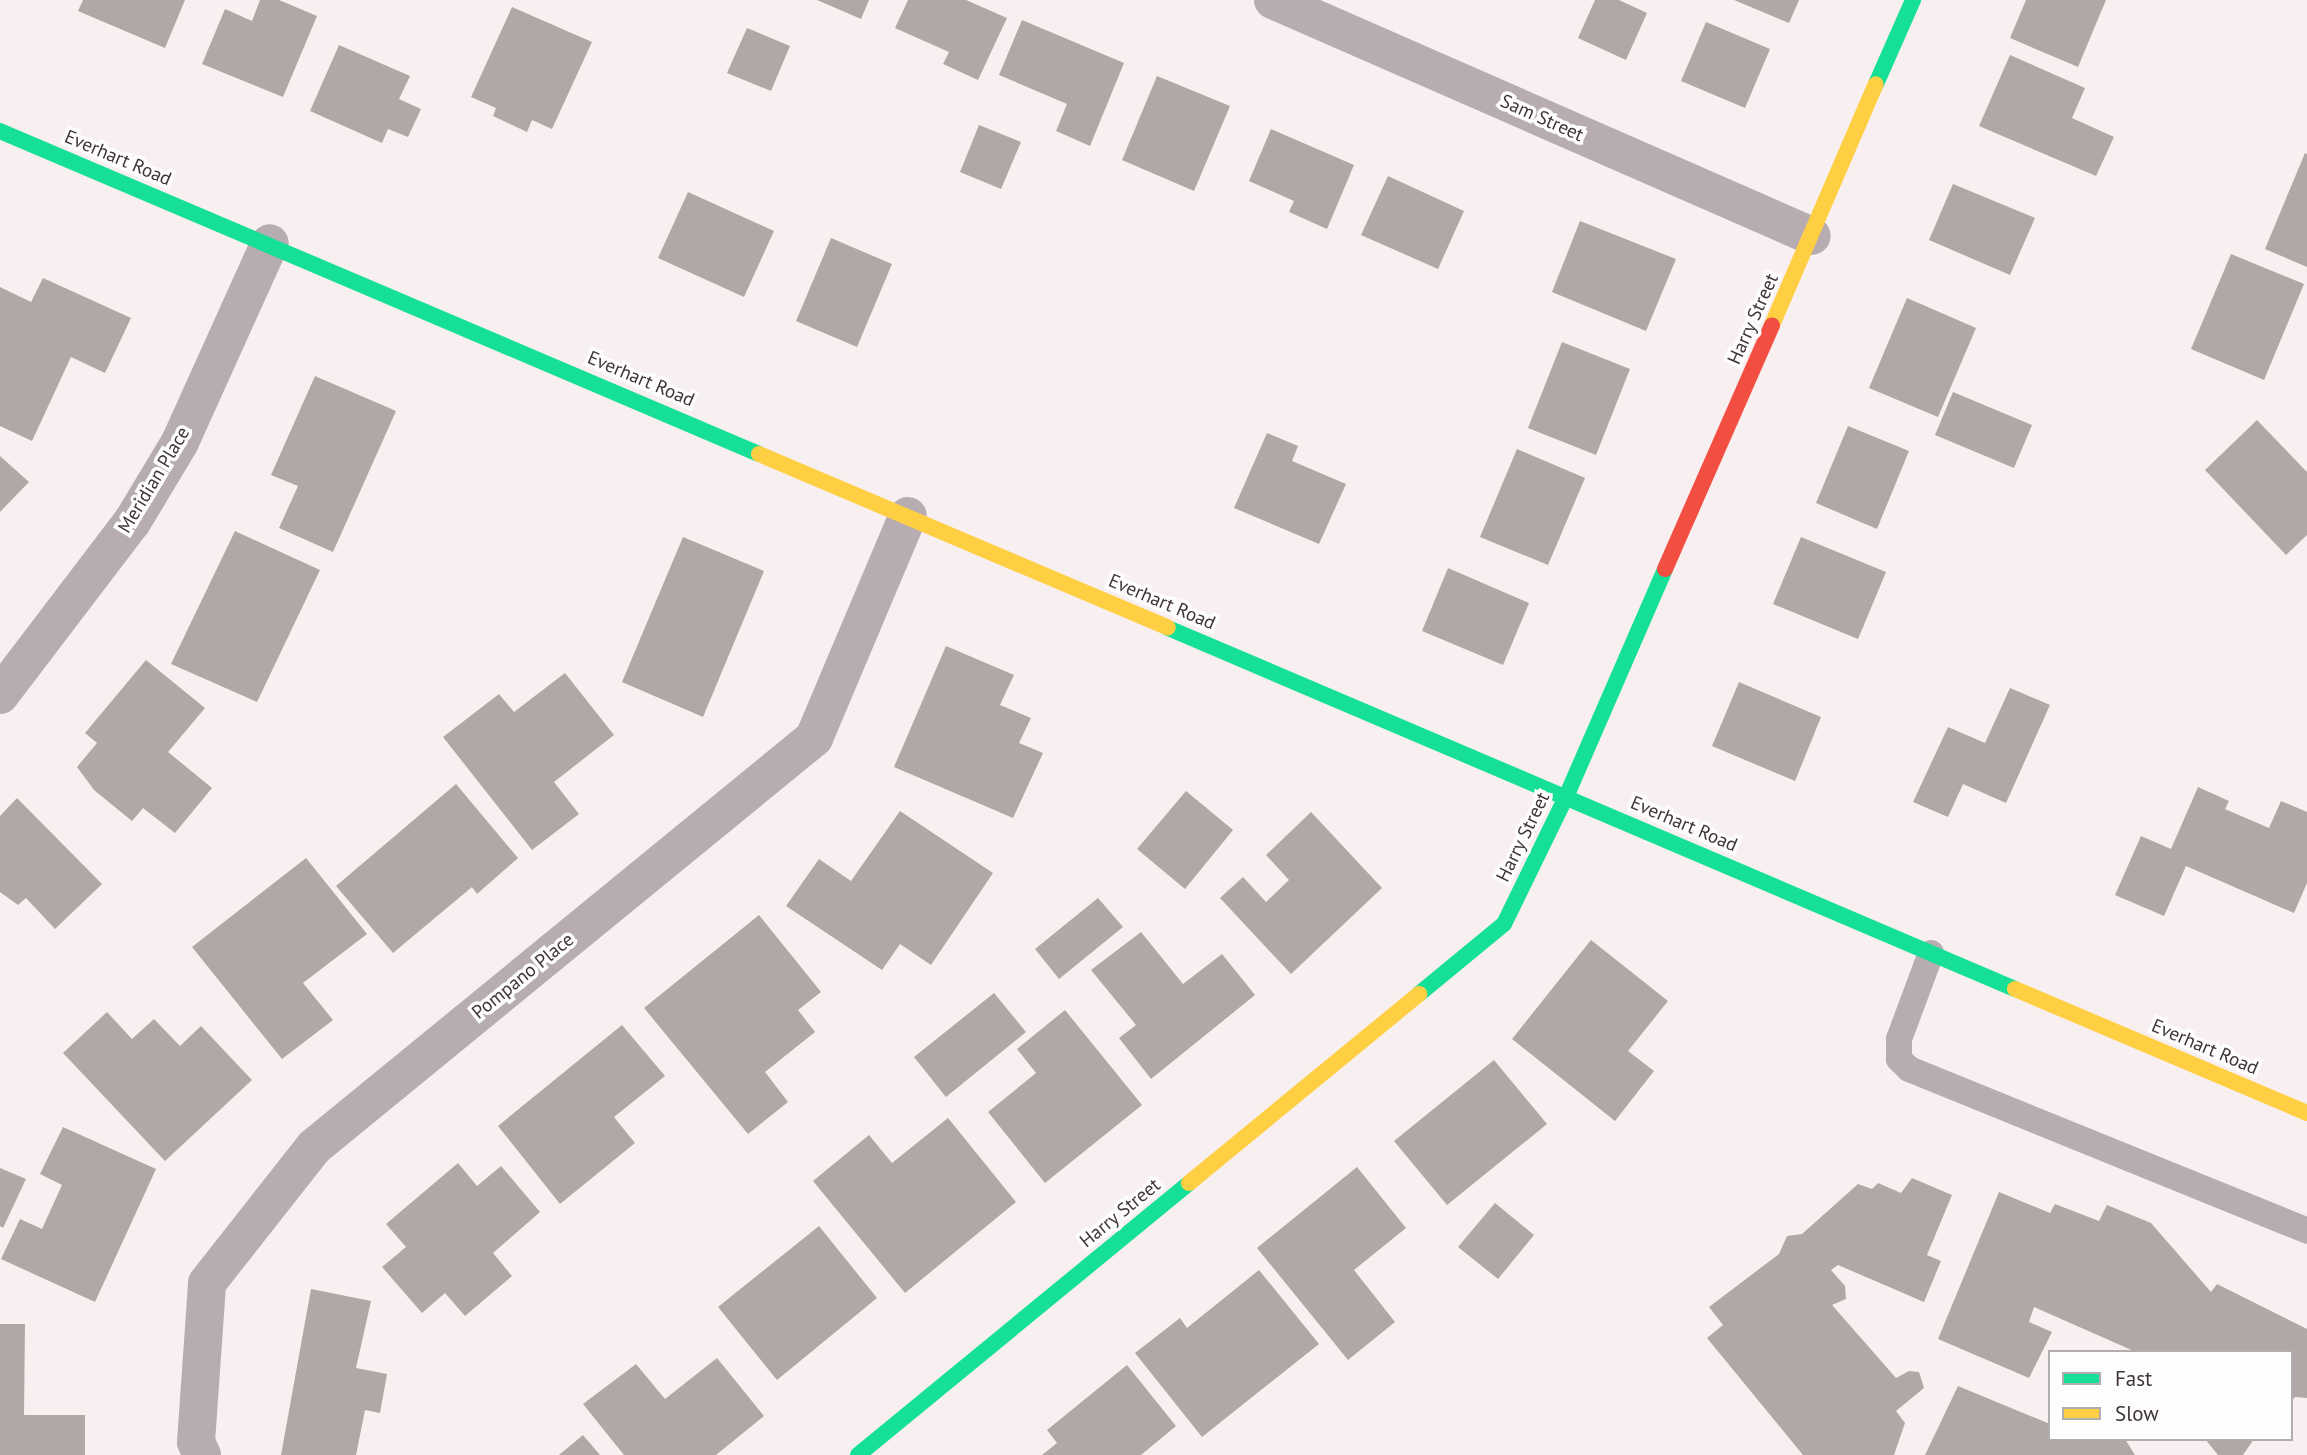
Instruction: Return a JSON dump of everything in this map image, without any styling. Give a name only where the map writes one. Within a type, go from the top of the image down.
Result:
[{"type":"main road","name":"Harry Street","points":[[858,1455],[1504,924],[1566,797],[1913,0]]},
{"type":"main road","name":"Everhart Road","points":[[0,131],[270,243],[2307,1113]]},
{"type":"street","name":"Sam Street","points":[[1273,0],[1812,236]]},
{"type":"street","name":"Meridian Place","points":[[0,695],[132,522],[180,442],[270,243]]},
{"type":"street","name":"Pompano Place","points":[[202,1455],[196,1442],[207,1283],[314,1147],[814,738],[908,516]]},
{"type":"lane","points":[[1931,953],[1899,1039],[1899,1059],[1909,1069],[2307,1231]]},
{"type":"building","points":[[83,0],[185,0],[165,48],[78,11]]},
{"type":"building","points":[[260,0],[279,0],[317,16],[283,97],[202,64],[225,9],[252,21]]},
{"type":"building","points":[[817,0],[869,0],[861,19]]},
{"type":"building","points":[[908,0],[966,0],[1007,18],[978,80],[943,64],[949,52],[895,28]]},
{"type":"building","points":[[1595,0],[1619,0],[1647,13],[1626,60],[1578,38]]},
{"type":"building","points":[[1734,0],[1799,0],[1789,23]]},
{"type":"building","points":[[2026,0],[2106,0],[2078,67],[2010,38]]},
{"type":"building","points":[[512,7],[592,42],[552,129],[532,120],[527,132],[493,116],[496,108],[471,97]]},
{"type":"building","points":[[1022,20],[1124,63],[1090,146],[1056,131],[1067,104],[999,75]]},
{"type":"building","points":[[1706,22],[1770,49],[1745,108],[1681,81]]},
{"type":"building","points":[[747,28],[790,46],[771,91],[727,73]]},
{"type":"building","points":[[339,45],[410,76],[399,99],[421,109],[408,137],[388,129],[382,143],[310,111]]},
{"type":"building","points":[[2010,55],[2085,88],[2072,118],[2114,137],[2096,176],[1979,126]]},
{"type":"building","points":[[1157,76],[1230,106],[1194,191],[1122,160]]},
{"type":"building","points":[[979,125],[1021,142],[1001,189],[960,172]]},
{"type":"building","points":[[1271,129],[1354,165],[1327,229],[1289,212],[1294,201],[1249,181]]},
{"type":"building","points":[[2305,153],[2307,154],[2307,267],[2265,249]]},
{"type":"building","points":[[1388,176],[1464,211],[1438,269],[1361,235]]},
{"type":"building","points":[[1953,184],[2035,218],[2010,275],[1929,240]]},
{"type":"building","points":[[688,192],[774,231],[744,297],[658,258]]},
{"type":"building","points":[[1580,221],[1676,259],[1646,331],[1552,292]]},
{"type":"building","points":[[831,238],[892,264],[857,347],[796,321]]},
{"type":"building","points":[[2231,254],[2304,284],[2264,380],[2191,349]]},
{"type":"building","points":[[43,278],[131,318],[105,373],[71,357],[32,441],[0,426],[0,287],[31,302]]},
{"type":"building","points":[[1907,298],[1976,328],[1938,417],[1869,388]]},
{"type":"building","points":[[1562,342],[1630,369],[1596,455],[1528,428]]},
{"type":"building","points":[[315,376],[396,411],[333,552],[279,528],[298,486],[271,475]]},
{"type":"building","points":[[1953,392],[2032,425],[2014,468],[1935,435]]},
{"type":"building","points":[[2257,420],[2307,472],[2307,535],[2286,555],[2205,470]]},
{"type":"building","points":[[1848,426],[1909,451],[1877,529],[1816,503]]},
{"type":"building","points":[[1267,433],[1298,446],[1292,461],[1346,484],[1319,544],[1234,508]]},
{"type":"building","points":[[1517,449],[1585,478],[1548,565],[1480,537]]},
{"type":"building","points":[[0,456],[29,482],[0,512]]},
{"type":"building","points":[[235,531],[320,570],[257,702],[171,664]]},
{"type":"building","points":[[683,537],[764,571],[703,717],[622,682]]},
{"type":"building","points":[[1801,537],[1886,572],[1858,639],[1773,604]]},
{"type":"building","points":[[1448,568],[1529,603],[1503,665],[1422,631]]},
{"type":"building","points":[[946,646],[1014,675],[1000,705],[1031,718],[1019,743],[1043,753],[1013,818],[894,767]]},
{"type":"building","points":[[146,660],[205,708],[168,752],[212,788],[175,833],[143,808],[132,821],[94,790],[77,767],[97,743],[85,733]]},
{"type":"building","points":[[565,673],[614,735],[554,782],[579,814],[532,850],[443,737],[499,694],[514,712]]},
{"type":"building","points":[[1739,682],[1821,717],[1795,781],[1712,746]]},
{"type":"building","points":[[2010,688],[2050,705],[2006,803],[1963,784],[1948,817],[1913,802],[1948,727],[1985,743]]},
{"type":"building","points":[[456,784],[518,858],[477,894],[472,887],[393,953],[336,886]]},
{"type":"building","points":[[2198,787],[2229,801],[2225,809],[2269,828],[2281,801],[2307,812],[2307,883],[2294,913],[2186,866],[2164,916],[2115,895],[2141,836],[2171,849]]},
{"type":"building","points":[[1186,791],[1233,830],[1185,889],[1137,849]]},
{"type":"building","points":[[17,798],[102,884],[55,929],[26,898],[18,905],[0,892],[0,816]]},
{"type":"building","points":[[900,811],[993,873],[931,965],[900,944],[882,970],[786,906],[819,859],[851,881]]},
{"type":"building","points":[[1311,812],[1382,888],[1291,974],[1220,898],[1243,877],[1266,902],[1289,880],[1266,855]]},
{"type":"building","points":[[306,858],[367,934],[303,983],[333,1020],[282,1059],[192,947]]},
{"type":"building","points":[[1098,898],[1123,927],[1059,979],[1035,949]]},
{"type":"building","points":[[759,915],[821,992],[798,1010],[815,1032],[765,1072],[788,1102],[748,1134],[644,1008]]},
{"type":"building","points":[[1141,932],[1183,984],[1222,954],[1255,995],[1151,1079],[1119,1038],[1136,1025],[1091,970]]},
{"type":"building","points":[[1591,940],[1668,1001],[1628,1051],[1654,1071],[1615,1121],[1512,1039]]},
{"type":"building","points":[[994,993],[1026,1032],[946,1097],[914,1057]]},
{"type":"building","points":[[1065,1010],[1142,1105],[1045,1183],[988,1112],[1036,1073],[1017,1049]]},
{"type":"building","points":[[107,1012],[132,1039],[154,1019],[180,1046],[201,1026],[252,1080],[165,1161],[63,1053]]},
{"type":"building","points":[[622,1025],[665,1076],[614,1117],[635,1143],[560,1204],[498,1126]]},
{"type":"building","points":[[1494,1060],[1547,1124],[1447,1205],[1394,1141]]},
{"type":"building","points":[[948,1118],[1016,1202],[905,1293],[813,1181],[869,1135],[892,1163]]},
{"type":"building","points":[[63,1127],[156,1169],[95,1302],[1,1259],[20,1219],[42,1229],[62,1185],[40,1174]]},
{"type":"building","points":[[458,1163],[477,1186],[501,1166],[540,1212],[493,1253],[512,1276],[465,1316],[445,1293],[422,1313],[382,1267],[406,1247],[386,1224]]},
{"type":"building","points":[[1357,1167],[1406,1228],[1354,1270],[1395,1322],[1348,1360],[1257,1248]]},
{"type":"building","points":[[0,1168],[26,1179],[3,1228],[0,1226]]},
{"type":"building","points":[[1912,1178],[1952,1195],[1927,1255],[1941,1261],[1924,1302],[1838,1265],[1831,1270],[1845,1286],[1846,1299],[1832,1305],[1896,1378],[1909,1371],[1919,1372],[1924,1388],[1896,1411],[1905,1423],[1894,1455],[1803,1455],[1707,1338],[1723,1325],[1709,1307],[1779,1254],[1787,1236],[1802,1234],[1858,1184],[1872,1189],[1878,1183],[1901,1193]]},
{"type":"building","points":[[1999,1192],[2050,1213],[2055,1204],[2099,1221],[2107,1205],[2151,1223],[2211,1292],[2217,1284],[2307,1329],[2307,1398],[2295,1397],[2293,1400],[2293,1350],[2131,1350],[2034,1307],[2029,1322],[2052,1332],[2029,1378],[1938,1339]]},
{"type":"building","points":[[1495,1203],[1534,1235],[1498,1279],[1458,1247]]},
{"type":"building","points":[[819,1226],[877,1298],[777,1380],[718,1307]]},
{"type":"building","points":[[1259,1270],[1319,1344],[1202,1437],[1135,1353],[1180,1318],[1187,1328]]},
{"type":"building","points":[[311,1289],[371,1301],[356,1368],[387,1374],[380,1413],[365,1410],[356,1455],[281,1455]]},
{"type":"building","points":[[0,1324],[25,1324],[24,1415],[85,1415],[85,1455],[0,1455]]},
{"type":"building","points":[[717,1358],[764,1416],[716,1455],[624,1455],[583,1404],[636,1364],[665,1399]]},
{"type":"building","points":[[1127,1365],[1176,1426],[1141,1455],[1042,1455],[1057,1443],[1047,1430]]},
{"type":"building","points":[[1958,1386],[2048,1423],[2048,1441],[2126,1441],[2135,1455],[1925,1455]]},
{"type":"building","points":[[583,1435],[600,1455],[559,1455]]},
{"type":"building","points":[[2207,1441],[2253,1441],[2243,1455],[2218,1455]]},
{"type":"traffic: fast","points":[[1876,84],[1913,0]]},
{"type":"traffic: fast","points":[[0,131],[759,454]]},
{"type":"traffic: fast","points":[[1419,994],[1504,924],[1566,797],[1665,569]]},
{"type":"traffic: fast","points":[[1168,628],[2015,989]]},
{"type":"traffic: fast","points":[[858,1455],[1189,1183]]},
{"type":"traffic: slow","points":[[1772,325],[1876,84]]},
{"type":"traffic: slow","points":[[759,454],[1168,628]]},
{"type":"traffic: slow","points":[[2015,989],[2307,1113]]},
{"type":"traffic: slow","points":[[1189,1183],[1419,994]]},
{"type":"traffic: jam","points":[[1665,569],[1772,325]]}]
